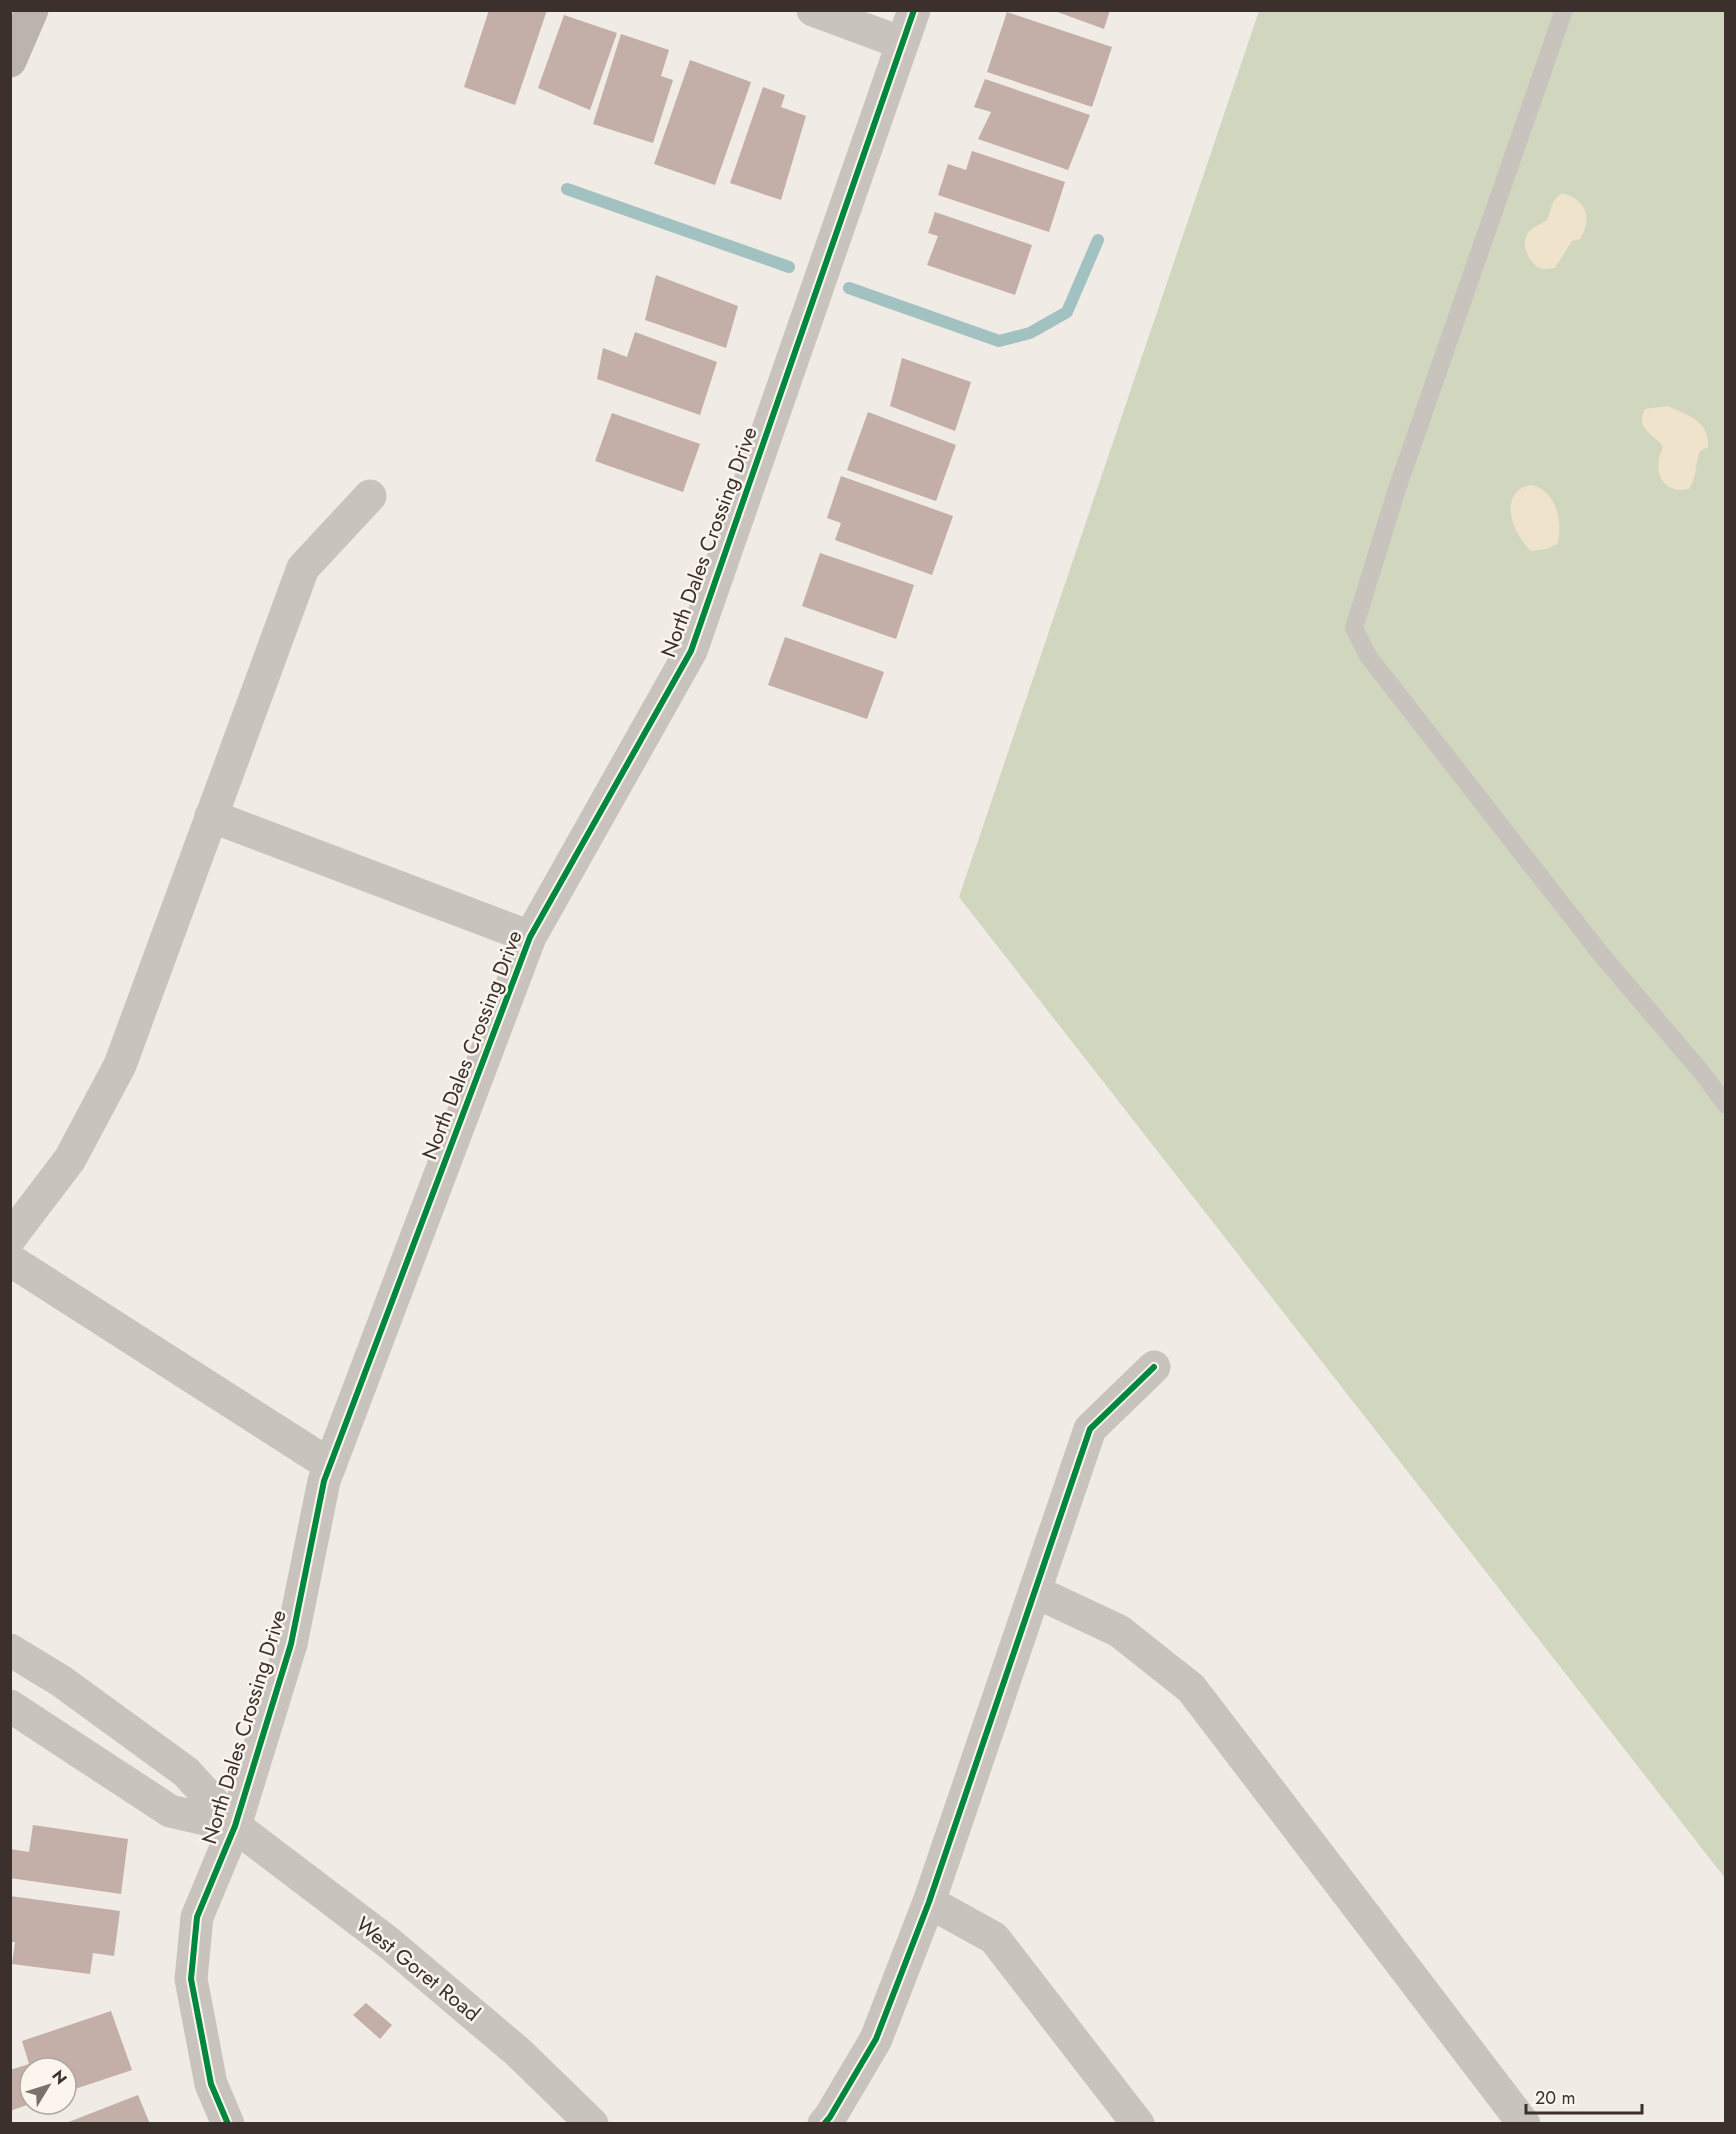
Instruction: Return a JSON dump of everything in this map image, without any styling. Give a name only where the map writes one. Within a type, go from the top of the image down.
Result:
[{"type":"main road","points":[[10,61],[32,10]]},
{"type":"street","points":[[813,10],[902,43]]},
{"type":"street","name":"North Dales Crossing Drive","points":[[228,2124],[211,2084],[191,1979],[197,1917],[235,1826],[291,1644],[324,1481],[530,937],[691,651],[914,10]]},
{"type":"street","points":[[10,1238],[70,1158],[120,1065],[303,568],[370,496]]},
{"type":"street","points":[[212,816],[530,937]]},
{"type":"street","points":[[10,1260],[330,1465]]},
{"type":"street","points":[[824,2124],[876,2039],[929,1902],[1090,1429],[1154,1367]]},
{"type":"street","points":[[1036,1592],[1119,1631],[1191,1688],[1524,2124]]},
{"type":"street","name":"West Goret Road","points":[[10,1650],[61,1681],[186,1772],[235,1826],[389,1943],[518,2052],[592,2124]]},
{"type":"street","name":"West Goret Road","points":[[11,1706],[170,1811],[235,1826]]},
{"type":"street","points":[[929,1902],[994,1938],[1138,2124]]},
{"type":"lane","points":[[1564,10],[1401,478],[1354,627],[1368,656],[1600,953],[1703,1074],[1725,1105]]},
{"type":"green space","points":[[1259,11],[1725,11],[1725,1878],[959,897]]},
{"type":"sand","points":[[1562,193],[1577,200],[1585,210],[1584,231],[1580,239],[1572,241],[1555,268],[1540,268],[1528,256],[1525,239],[1531,230],[1547,220],[1553,203]]},
{"type":"sand","points":[[1668,406],[1696,420],[1708,438],[1708,447],[1700,451],[1689,489],[1669,487],[1661,478],[1658,466],[1662,445],[1643,426],[1642,416],[1645,409]]},
{"type":"sand","points":[[1531,485],[1547,493],[1552,500],[1558,517],[1559,535],[1557,544],[1547,549],[1531,551],[1518,535],[1511,515],[1511,505],[1520,489]]},
{"type":"building","points":[[489,10],[547,10],[515,105],[464,87]]},
{"type":"building","points":[[1052,10],[1110,10],[1104,29]]},
{"type":"building","points":[[1007,12],[1112,47],[1092,107],[987,72]]},
{"type":"building","points":[[564,15],[617,33],[590,110],[538,88]]},
{"type":"building","points":[[621,34],[669,50],[661,76],[673,80],[653,143],[593,124]]},
{"type":"building","points":[[690,60],[751,82],[715,185],[654,164]]},
{"type":"building","points":[[985,79],[1090,115],[1068,170],[978,139],[991,112],[974,107]]},
{"type":"building","points":[[763,87],[785,95],[781,107],[806,116],[781,200],[730,183]]},
{"type":"building","points":[[972,151],[1065,182],[1049,232],[938,195],[948,164],[966,170]]},
{"type":"building","points":[[935,212],[1032,245],[1015,295],[927,265],[938,236],[928,233]]},
{"type":"building","points":[[656,275],[738,306],[726,348],[645,320]]},
{"type":"building","points":[[635,332],[717,362],[700,415],[597,379],[603,348],[627,357]]},
{"type":"building","points":[[902,358],[971,382],[955,431],[890,406]]},
{"type":"building","points":[[868,412],[956,445],[936,501],[847,470]]},
{"type":"building","points":[[612,413],[700,444],[683,492],[595,461]]},
{"type":"building","points":[[841,476],[953,516],[932,575],[835,540],[841,523],[827,518]]},
{"type":"building","points":[[820,553],[914,585],[896,639],[802,606]]},
{"type":"building","points":[[785,637],[884,672],[867,719],[768,685]]},
{"type":"building","points":[[33,1825],[128,1839],[121,1894],[10,1878],[10,1849],[29,1852]]},
{"type":"building","points":[[10,1896],[120,1911],[114,1956],[93,1953],[90,1974],[12,1964],[15,1942],[10,1942]]},
{"type":"building","points":[[366,2003],[392,2025],[380,2039],[353,2015]]},
{"type":"building","points":[[111,2011],[132,2070],[78,2088],[78,2056],[27,2056],[22,2041]]},
{"type":"building","points":[[18,2067],[18,2108],[10,2111],[10,2070]]},
{"type":"building","points":[[138,2095],[150,2124],[66,2124],[66,2123]]},
{"type":"waterway","points":[[567,189],[789,267]]},
{"type":"waterway","points":[[849,288],[999,341],[1030,333],[1067,312],[1098,240]]},
{"type":"cycle path","points":[[228,2124],[211,2084],[191,1979],[197,1917],[235,1826],[291,1644],[324,1481],[530,937],[691,651],[914,10]]},
{"type":"cycle path","points":[[824,2124],[876,2039],[929,1902],[1090,1429],[1154,1367]]}]
